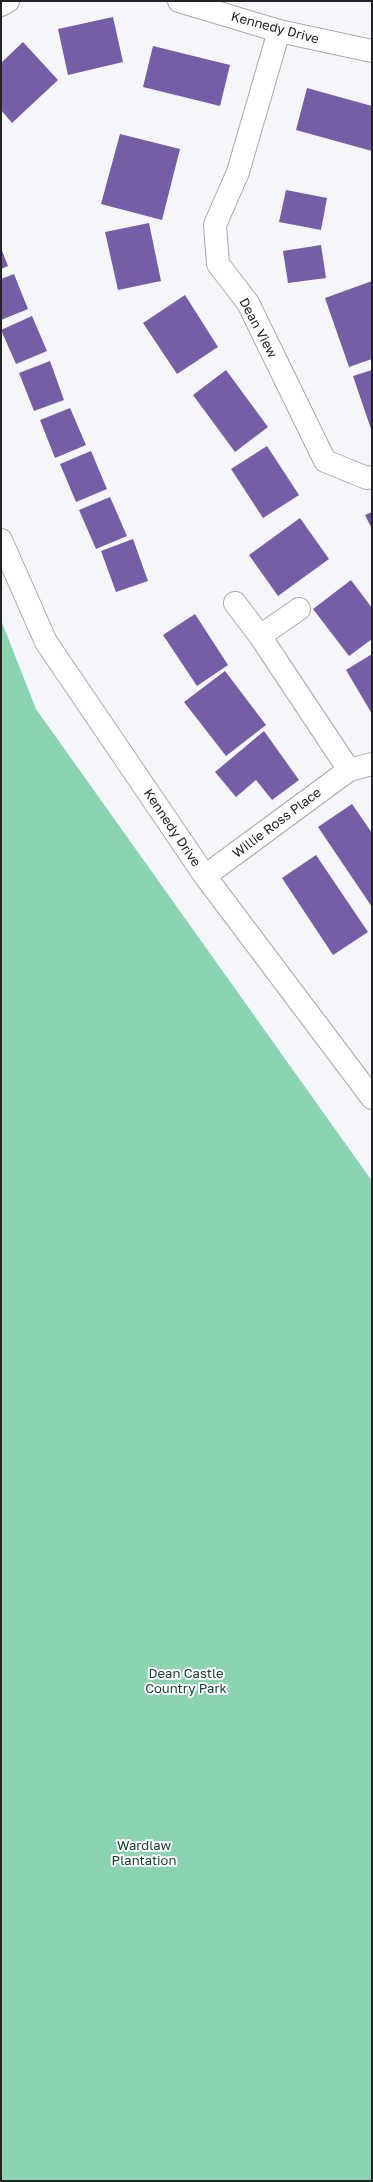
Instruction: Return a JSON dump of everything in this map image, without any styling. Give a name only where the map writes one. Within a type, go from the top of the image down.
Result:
[{"type":"street","points":[[1,6],[8,1]]},
{"type":"street","name":"Kennedy Drive","points":[[179,1],[279,31],[372,51]]},
{"type":"street","name":"Dean View","points":[[279,31],[238,172],[215,225],[218,264],[248,303],[325,461],[367,478],[372,477]]},
{"type":"street","name":"Kennedy Drive","points":[[1,540],[46,642],[205,876],[372,1098]]},
{"type":"street","points":[[235,603],[260,636],[349,770]]},
{"type":"street","points":[[260,636],[299,609]]},
{"type":"street","name":"Willie Ross Place","points":[[205,876],[349,770],[372,764]]},
{"type":"green space","name":"Dean Castle Country Park","points":[[1,620],[36,709],[372,1181],[372,2181],[1,2181]]},
{"type":"building","points":[[113,17],[123,62],[68,75],[58,29]]},
{"type":"building","points":[[23,42],[58,80],[12,123],[1,110],[1,63]]},
{"type":"building","points":[[153,46],[230,65],[220,106],[143,87]]},
{"type":"building","points":[[307,88],[372,106],[372,151],[296,130]]},
{"type":"building","points":[[120,134],[180,149],[162,220],[101,204]]},
{"type":"building","points":[[286,190],[327,198],[321,230],[279,222]]},
{"type":"building","points":[[149,223],[161,281],[118,290],[105,232]]},
{"type":"building","points":[[321,245],[326,278],[288,283],[283,251]]},
{"type":"building","points":[[1,248],[8,266],[1,269]]},
{"type":"building","points":[[14,274],[28,309],[1,320],[1,279]]},
{"type":"building","points":[[372,281],[372,359],[349,367],[325,298]]},
{"type":"building","points":[[185,295],[218,347],[177,374],[143,323]]},
{"type":"building","points":[[32,316],[47,351],[16,364],[1,330]]},
{"type":"building","points":[[50,361],[64,400],[34,411],[19,373]]},
{"type":"building","points":[[226,370],[268,427],[235,452],[193,395]]},
{"type":"building","points":[[372,370],[372,432],[353,376]]},
{"type":"building","points":[[70,408],[86,445],[55,458],[40,420]]},
{"type":"building","points":[[267,446],[299,495],[263,518],[231,469]]},
{"type":"building","points":[[91,451],[107,489],[76,502],[60,464]]},
{"type":"building","points":[[110,497],[127,536],[96,549],[79,510]]},
{"type":"building","points":[[372,512],[372,529],[365,515]]},
{"type":"building","points":[[300,518],[329,559],[278,596],[249,555]]},
{"type":"building","points":[[133,539],[148,581],[116,592],[101,551]]},
{"type":"building","points":[[351,580],[372,608],[372,639],[349,656],[313,609]]},
{"type":"building","points":[[195,614],[228,665],[197,686],[163,635]]},
{"type":"building","points":[[372,654],[372,714],[346,670]]},
{"type":"building","points":[[225,671],[266,725],[226,756],[184,702]]},
{"type":"building","points":[[264,731],[299,780],[272,800],[256,780],[236,797],[215,772]]},
{"type":"building","points":[[352,804],[372,833],[372,907],[318,827]]},
{"type":"building","points":[[316,855],[368,932],[333,955],[282,878]]},
{"type":"park label","name":"Wardlaw Plantation","points":[[144,1854]]}]
